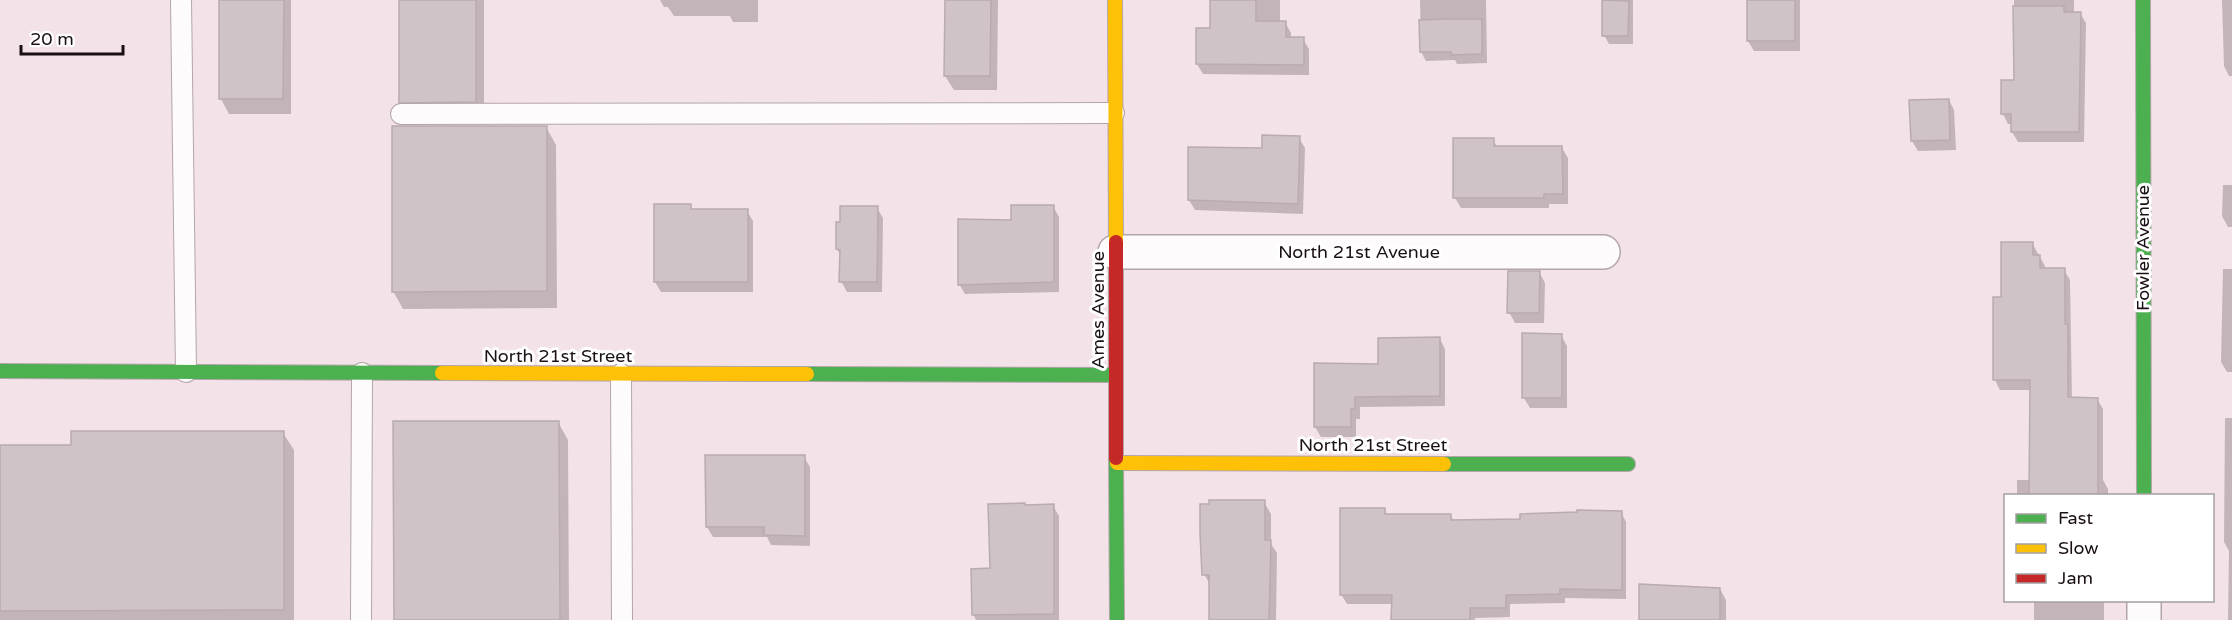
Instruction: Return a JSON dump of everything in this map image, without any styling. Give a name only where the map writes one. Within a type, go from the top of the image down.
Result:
[{"type":"street","name":"Ames Avenue","points":[[1114,0],[1117,620]]},
{"type":"street","name":"Fowler Avenue","points":[[2143,0],[2144,494]]},
{"type":"street","name":"North 21st Avenue","points":[[1115,252],[1603,252]]},
{"type":"street","name":"North 21st Street","points":[[0,371],[1116,375]]},
{"type":"street","name":"North 21st Street","points":[[1117,463],[1628,464]]},
{"type":"street","points":[[2144,602],[2144,620]]},
{"type":"lane","points":[[181,0],[186,372]]},
{"type":"lane","points":[[401,114],[1114,113]]},
{"type":"lane","points":[[361,620],[362,373]]},
{"type":"lane","points":[[621,374],[622,620]]},
{"type":"building","points":[[219,0],[284,0],[283,99],[219,99]]},
{"type":"building","points":[[399,0],[476,0],[476,102],[399,103]]},
{"type":"building","points":[[945,0],[991,0],[990,76],[944,76]]},
{"type":"building","points":[[1210,0],[1256,0],[1256,21],[1286,21],[1286,37],[1304,37],[1304,65],[1196,64],[1196,28],[1210,28]]},
{"type":"building","points":[[1602,0],[1629,1],[1628,36],[1602,36]]},
{"type":"building","points":[[1747,0],[1795,0],[1795,41],[1747,41]]},
{"type":"building","points":[[2013,6],[2064,6],[2064,12],[2081,12],[2079,132],[2011,132],[2011,114],[2001,114],[2001,80],[2014,80]]},
{"type":"building","points":[[1482,19],[1482,54],[1451,55],[1451,52],[1420,52],[1419,20]]},
{"type":"building","points":[[1949,99],[1950,140],[1911,141],[1909,100]]},
{"type":"building","points":[[392,126],[547,126],[547,291],[392,292]]},
{"type":"building","points":[[1262,135],[1300,136],[1298,204],[1188,200],[1188,147],[1262,148]]},
{"type":"building","points":[[1453,138],[1494,138],[1494,146],[1562,146],[1563,194],[1544,194],[1544,198],[1453,198]]},
{"type":"building","points":[[654,204],[691,204],[691,209],[748,209],[748,282],[654,282]]},
{"type":"building","points":[[1011,205],[1054,205],[1054,282],[958,285],[958,219],[1011,220]]},
{"type":"building","points":[[840,206],[878,206],[877,282],[839,282],[840,250],[836,249],[836,222],[840,222]]},
{"type":"building","points":[[2001,242],[2033,242],[2033,255],[2040,255],[2040,268],[2065,268],[2068,397],[2098,398],[2098,494],[2029,494],[2030,380],[1993,380],[1993,297],[2001,297]]},
{"type":"building","points":[[1508,271],[1540,271],[1539,313],[1507,313]]},
{"type":"building","points":[[1522,333],[1562,334],[1562,398],[1522,398]]},
{"type":"building","points":[[1440,337],[1440,396],[1355,397],[1355,409],[1351,409],[1351,427],[1314,427],[1314,363],[1378,364],[1378,338]]},
{"type":"building","points":[[393,421],[559,421],[560,620],[394,620]]},
{"type":"building","points":[[71,431],[284,431],[284,610],[0,611],[0,445],[71,445]]},
{"type":"building","points":[[705,455],[805,455],[805,536],[764,535],[764,527],[706,527]]},
{"type":"building","points":[[1209,500],[1265,500],[1265,540],[1271,540],[1269,620],[1209,620],[1209,575],[1202,575],[1200,504],[1209,504]]},
{"type":"building","points":[[1025,503],[1025,505],[1054,504],[1054,614],[972,615],[971,569],[990,568],[988,504]]},
{"type":"building","points":[[1340,508],[1385,508],[1385,514],[1451,514],[1451,520],[1520,519],[1520,514],[1577,512],[1577,510],[1622,511],[1622,590],[1560,589],[1560,594],[1506,595],[1506,608],[1470,608],[1470,620],[1391,620],[1392,595],[1340,595]]},
{"type":"building","points":[[1639,584],[1720,588],[1720,620],[1639,620]]},
{"type":"traffic: fast","points":[[2143,0],[2144,494]]},
{"type":"traffic: fast","points":[[0,371],[442,373]]},
{"type":"traffic: fast","points":[[807,374],[1116,375]]},
{"type":"traffic: fast","points":[[1116,458],[1117,620]]},
{"type":"traffic: fast","points":[[1444,464],[1628,464]]},
{"type":"traffic: slow","points":[[1115,0],[1116,242]]},
{"type":"traffic: slow","points":[[442,373],[807,374]]},
{"type":"traffic: slow","points":[[1117,463],[1444,464]]},
{"type":"traffic: jam","points":[[1116,242],[1116,458]]}]
